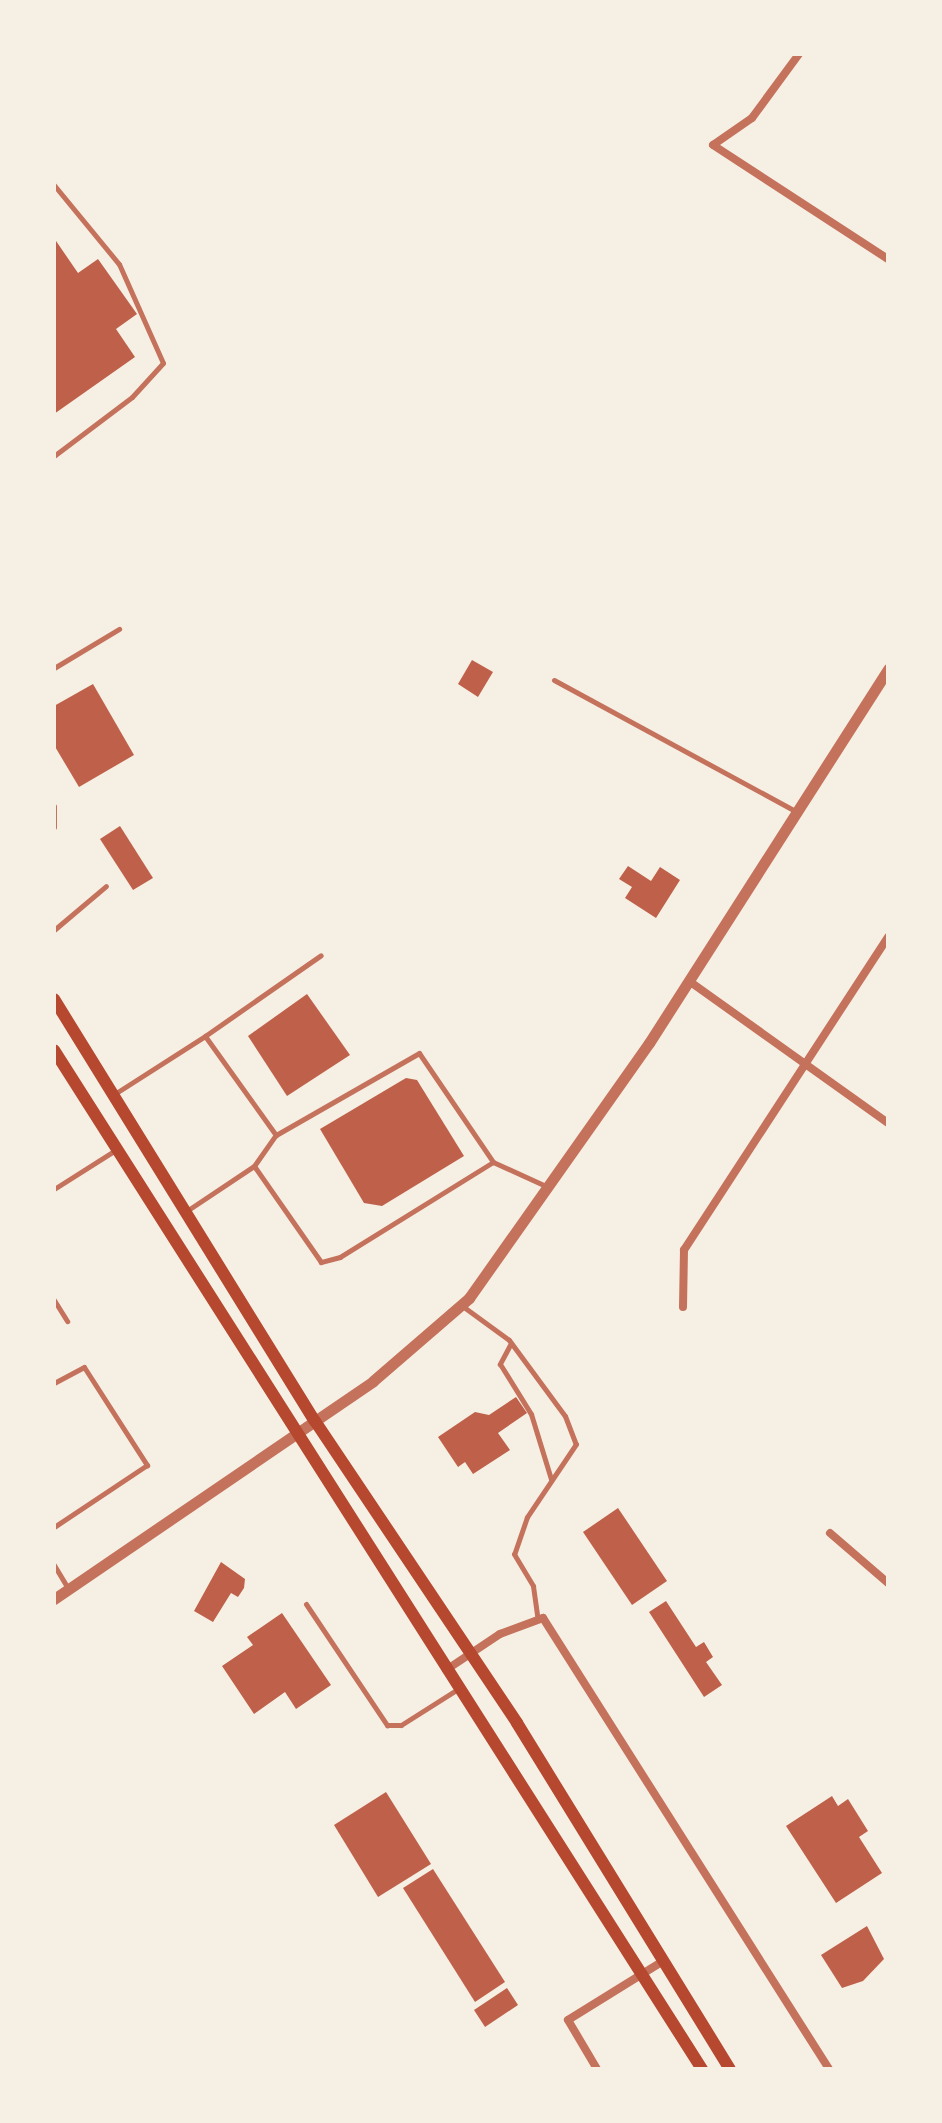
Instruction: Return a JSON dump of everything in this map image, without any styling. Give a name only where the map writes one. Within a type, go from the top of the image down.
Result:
[{"type":"main road","points":[[54,999],[188,1210],[315,1421],[472,1654],[730,2069]]},
{"type":"main road","points":[[54,1050],[702,2069]]},
{"type":"street","points":[[799,54],[752,118],[713,145],[888,259]]},
{"type":"street","points":[[54,1599],[373,1381],[461,1305],[551,1188],[689,981],[888,669]]},
{"type":"street","points":[[683,1307],[684,1250],[888,937]]},
{"type":"street","points":[[689,981],[888,1123]]},
{"type":"street","points":[[830,1533],[888,1583]]},
{"type":"street","points":[[446,1670],[537,1616],[550,1626],[829,2069]]},
{"type":"street","points":[[597,2069],[568,2020],[639,1973],[663,1961]]},
{"type":"lane","points":[[54,185],[119,264],[163,363],[132,397],[54,456]]},
{"type":"lane","points":[[54,668],[119,629]]},
{"type":"lane","points":[[554,680],[796,811]]},
{"type":"lane","points":[[54,806],[54,827]]},
{"type":"lane","points":[[54,930],[106,886]]},
{"type":"lane","points":[[115,1094],[321,955]]},
{"type":"lane","points":[[205,1036],[276,1135]]},
{"type":"lane","points":[[188,1210],[254,1166],[276,1135],[419,1053],[493,1162],[551,1188]]},
{"type":"lane","points":[[54,1189],[118,1148]]},
{"type":"lane","points":[[254,1166],[321,1262],[340,1257],[493,1162]]},
{"type":"lane","points":[[54,1300],[67,1321]]},
{"type":"lane","points":[[461,1305],[511,1343],[565,1416],[576,1444],[527,1517],[514,1554],[533,1586],[537,1616]]},
{"type":"lane","points":[[511,1343],[500,1364],[531,1414],[552,1480]]},
{"type":"lane","points":[[54,1383],[84,1367],[147,1465],[54,1527]]},
{"type":"lane","points":[[54,1565],[68,1589]]},
{"type":"lane","points":[[306,1604],[387,1725],[401,1725],[458,1689]]},
{"type":"building","points":[[54,238],[78,273],[98,259],[137,314],[116,329],[135,357],[54,414]]},
{"type":"building","points":[[472,660],[493,672],[478,697],[458,684]]},
{"type":"building","points":[[93,684],[134,755],[79,787],[54,745],[54,706]]},
{"type":"building","points":[[120,826],[153,878],[133,890],[100,839]]},
{"type":"building","points":[[628,866],[651,881],[660,867],[680,880],[656,918],[625,898],[632,887],[619,879]]},
{"type":"building","points":[[307,994],[350,1055],[287,1096],[248,1036]]},
{"type":"building","points":[[406,1078],[417,1080],[464,1156],[382,1206],[364,1203],[320,1129]]},
{"type":"building","points":[[516,1397],[527,1413],[498,1433],[510,1450],[473,1474],[465,1462],[458,1467],[438,1437],[475,1412],[489,1415]]},
{"type":"building","points":[[618,1508],[667,1581],[632,1605],[583,1532]]},
{"type":"building","points":[[221,1562],[245,1579],[244,1588],[238,1597],[231,1593],[213,1622],[194,1611]]},
{"type":"building","points":[[666,1601],[696,1647],[704,1642],[713,1657],[706,1662],[722,1685],[704,1697],[649,1612]]},
{"type":"building","points":[[282,1613],[331,1685],[296,1709],[285,1692],[254,1714],[222,1666],[253,1645],[247,1637]]},
{"type":"building","points":[[386,1792],[431,1864],[378,1897],[334,1825]]},
{"type":"building","points":[[832,1796],[838,1806],[848,1799],[868,1831],[859,1837],[882,1873],[836,1903],[786,1826]]},
{"type":"building","points":[[433,1869],[505,1982],[475,2002],[403,1888]]},
{"type":"building","points":[[867,1926],[884,1959],[863,1981],[842,1988],[821,1955]]},
{"type":"building","points":[[507,1988],[518,2005],[485,2027],[474,2010]]}]
